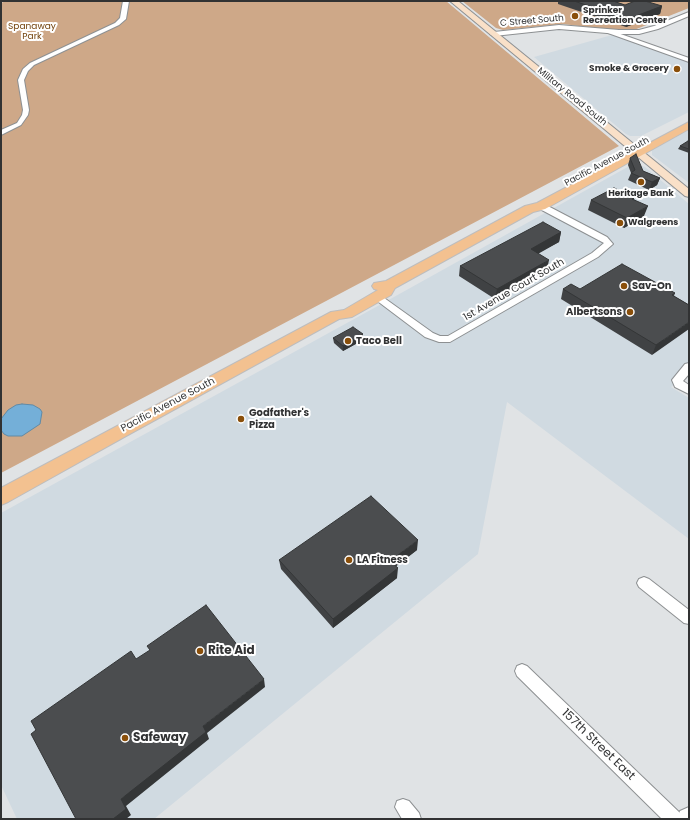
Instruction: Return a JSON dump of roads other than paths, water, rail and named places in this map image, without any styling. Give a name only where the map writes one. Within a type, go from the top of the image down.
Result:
[{"type":"main road","name":"Military Road South","points":[[454,1],[689,194]]},
{"type":"main road","name":"Pacific Avenue South","points":[[635,150],[689,118]]},
{"type":"main road","name":"Pacific Avenue South","points":[[336,315],[339,307],[377,286],[389,285],[535,207],[530,203],[635,150],[689,125]]},
{"type":"main road","name":"Pacific Avenue South","points":[[1,497],[336,315],[347,314],[386,292],[389,285]]},
{"type":"street","points":[[1,133],[19,124],[25,114],[26,110],[21,80],[25,70],[32,64],[117,24],[123,19],[126,1]]},
{"type":"street","name":"C Street South","points":[[494,34],[559,27],[610,32],[633,32],[652,30],[689,14]]},
{"type":"street","points":[[610,32],[689,60]]},
{"type":"street","name":"1st Avenue Court South","points":[[377,297],[429,335],[443,339],[450,339],[608,246],[609,243],[535,207]]},
{"type":"street","points":[[689,367],[678,377],[677,380],[678,384],[689,390]]},
{"type":"street","points":[[644,583],[689,618]]},
{"type":"street","name":"157th Street East","points":[[522,671],[674,819]]},
{"type":"water","points":[[16,405],[33,405],[40,409],[42,412],[40,424],[22,436],[8,436],[4,434],[1,430],[1,419],[8,410]]},
{"type":"place","name":"Sprinker Recreation Center","points":[[575,16]]},
{"type":"place","name":"Smoke & Grocery","points":[[677,69]]},
{"type":"place","name":"Heritage Bank","points":[[641,182]]},
{"type":"place","name":"Walgreens","points":[[620,223]]},
{"type":"place","name":"Sav-On","points":[[624,286]]},
{"type":"place","name":"Albertsons","points":[[630,312]]},
{"type":"place","name":"Taco Bell","points":[[348,341]]},
{"type":"place","name":"Godfather's Pizza","points":[[241,419]]},
{"type":"place","name":"LA Fitness","points":[[349,560]]},
{"type":"place","name":"Rite Aid","points":[[200,651]]},
{"type":"place","name":"Safeway","points":[[125,738]]},
{"type":"park label","name":"Spanaway Park","points":[[32,32]]}]
